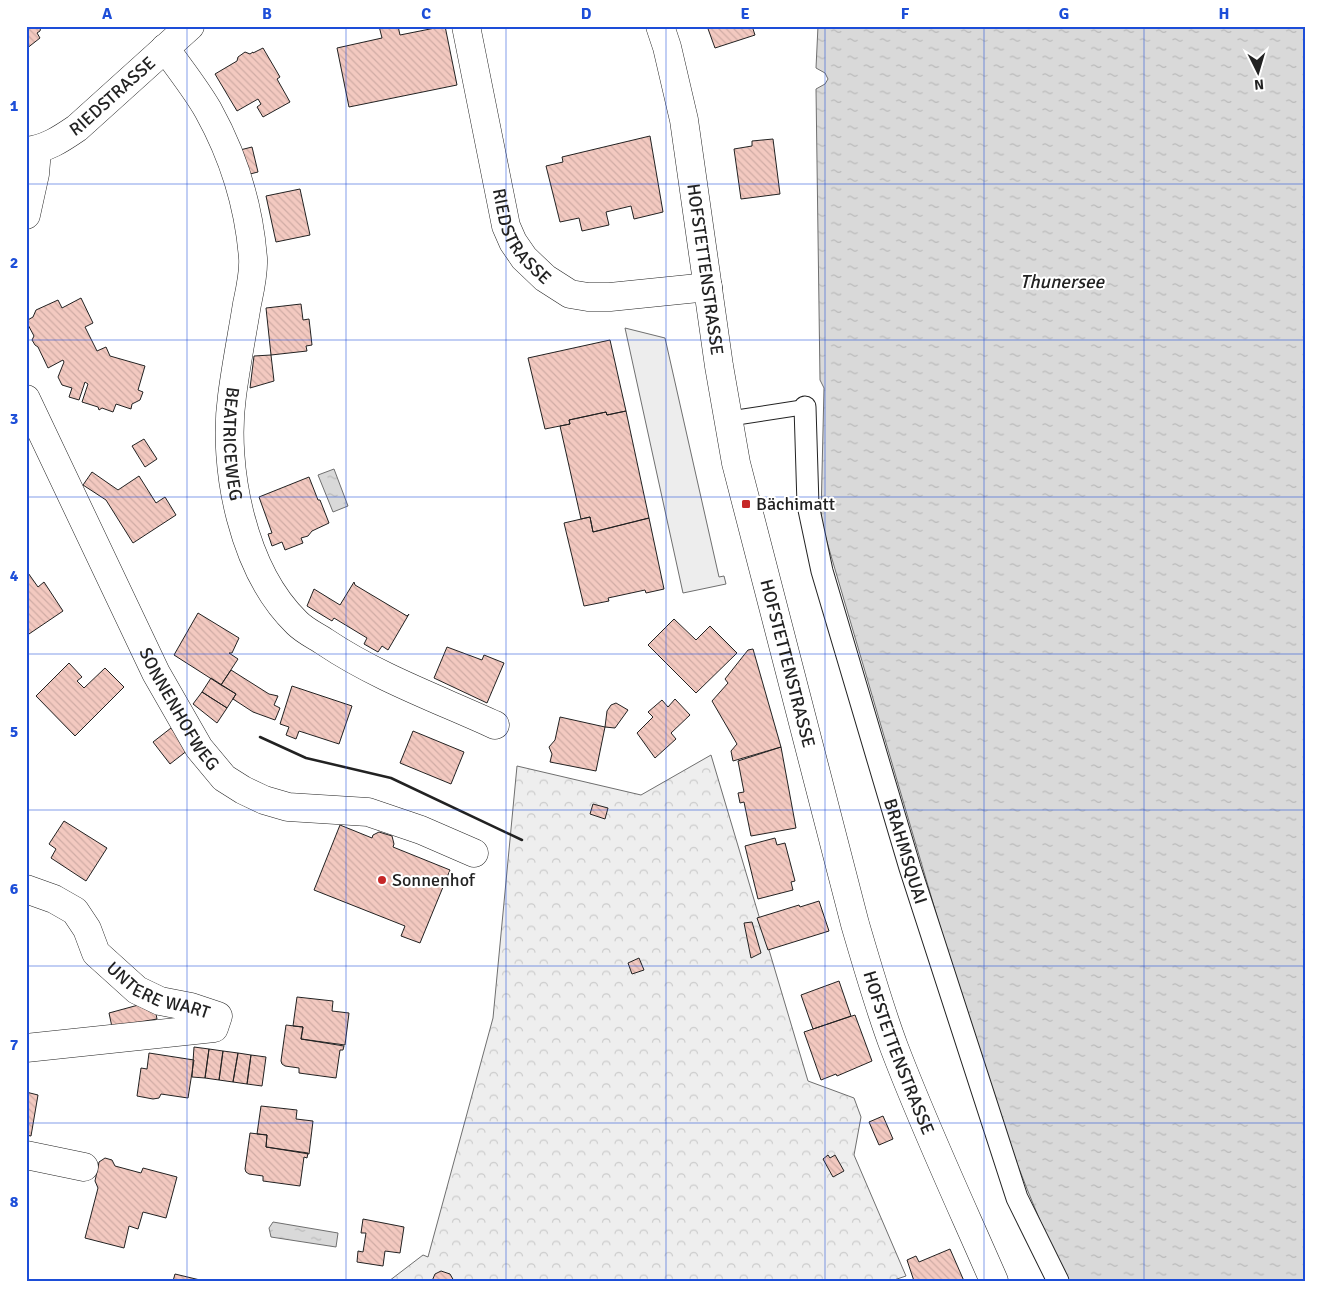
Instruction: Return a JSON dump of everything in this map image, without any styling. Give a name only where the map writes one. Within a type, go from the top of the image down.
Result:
[{"type":"street","name":"RIEDSTRASSE","points":[[31,150],[56,142],[78,128],[190,26]]},
{"type":"street","name":"RIEDSTRASSE","points":[[466,26],[506,226],[513,242],[524,258],[545,278],[570,294],[588,297],[610,297],[708,287]]},
{"type":"street","name":"HOFSTETTENSTRASSE","points":[[660,26],[667,47],[684,120],[728,419],[752,532],[854,924],[876,996],[910,1086],[994,1281]]},
{"type":"street","name":"BEATRICEWEG","points":[[165,48],[208,109],[228,149],[241,192],[251,238],[253,262],[232,397],[229,443],[235,488],[244,530],[260,571],[277,599],[298,624],[344,655],[391,679],[495,725]]},
{"type":"street","points":[[26,215],[35,174],[31,150]]},
{"type":"street","name":"SONNENHOFWEG","points":[[26,398],[156,673],[199,748],[224,778],[242,790],[288,807],[368,812],[421,830],[474,853]]},
{"type":"street","name":"BRAHMSQUAI","points":[[805,407],[808,505],[822,571],[910,868],[1017,1198],[1058,1281]]},
{"type":"street","name":"UNTERE WART","points":[[26,889],[54,899],[75,911],[87,929],[96,954],[137,990],[160,1001],[192,1007],[218,1016],[214,1028],[26,1048]]},
{"type":"street","points":[[26,1155],[84,1167]]},
{"type":"lane","points":[[728,419],[805,407]]},
{"type":"green space","points":[[711,755],[808,1081],[854,1098],[861,1117],[854,1155],[906,1276],[891,1281],[389,1281],[423,1255],[428,1257],[493,1018],[517,766],[641,795]]},
{"type":"shaded area","points":[[625,328],[665,338],[719,577],[724,576],[726,584],[683,593]]},
{"type":"water","name":"Thunersee","points":[[818,26],[1305,26],[1305,1281],[1068,1281],[1053,1251],[1015,1158],[971,1032],[822,525],[824,388],[820,380],[816,89],[825,84],[828,79],[825,73],[816,68]]},
{"type":"water","points":[[334,469],[348,506],[333,512],[318,475]]},
{"type":"water","points":[[273,1222],[338,1233],[336,1247],[271,1237],[269,1228]]},
{"type":"building","points":[[26,26],[41,26],[40,31],[37,33],[40,38],[26,49]]},
{"type":"building","points":[[379,26],[398,26],[400,35],[445,26],[457,85],[349,107],[337,48],[382,38]]},
{"type":"building","points":[[707,26],[752,26],[755,35],[715,48]]},
{"type":"building","points":[[263,48],[280,77],[277,79],[290,102],[263,117],[257,107],[261,104],[258,99],[237,111],[215,74],[237,61],[238,57],[245,52],[250,54]]},
{"type":"building","points":[[650,136],[663,212],[634,219],[631,206],[606,212],[609,225],[582,231],[579,218],[560,222],[546,166],[563,162],[562,157]]},
{"type":"building","points":[[773,139],[780,194],[741,199],[734,149],[752,146],[752,141]]},
{"type":"building","points":[[252,147],[258,172],[246,175],[240,150]]},
{"type":"building","points":[[300,189],[310,235],[276,242],[266,196]]},
{"type":"building","points":[[81,298],[93,323],[85,327],[97,351],[106,347],[110,356],[145,366],[138,390],[143,392],[140,400],[132,404],[131,409],[116,404],[113,412],[102,408],[99,410],[98,407],[82,402],[88,384],[85,382],[79,400],[69,397],[72,388],[62,385],[58,377],[64,362],[63,360],[48,368],[38,347],[32,340],[34,336],[26,321],[33,317],[36,310],[58,300],[62,308]]},
{"type":"building","points":[[301,304],[303,320],[309,319],[312,345],[306,346],[307,351],[271,355],[266,308]]},
{"type":"building","points":[[610,340],[626,411],[607,415],[606,412],[569,420],[570,424],[545,429],[528,358]]},
{"type":"building","points":[[271,355],[274,381],[250,388],[254,356]]},
{"type":"building","points":[[626,411],[649,518],[593,532],[590,517],[581,519],[560,426],[570,424],[569,420],[606,412],[607,415]]},
{"type":"building","points":[[144,439],[157,459],[145,467],[132,446]]},
{"type":"building","points":[[92,472],[118,490],[139,476],[156,503],[165,497],[176,515],[133,543],[106,500],[83,485]]},
{"type":"building","points":[[309,477],[329,523],[312,531],[308,536],[301,538],[303,543],[285,550],[282,542],[272,546],[268,534],[272,533],[259,497]]},
{"type":"building","points":[[590,517],[593,532],[649,518],[664,589],[646,593],[645,590],[608,598],[609,601],[584,606],[564,523]]},
{"type":"building","points":[[26,570],[38,587],[44,582],[63,611],[26,636]]},
{"type":"building","points":[[354,582],[355,585],[407,616],[409,614],[388,650],[382,646],[378,652],[364,644],[367,638],[334,618],[332,621],[307,606],[314,589],[340,605]]},
{"type":"building","points":[[198,613],[239,638],[232,653],[229,653],[238,659],[221,685],[174,655]]},
{"type":"building","points":[[674,619],[696,640],[710,626],[737,653],[696,693],[648,645]]},
{"type":"building","points":[[447,647],[482,660],[484,655],[504,663],[487,703],[434,678]]},
{"type":"building","points":[[753,649],[781,747],[733,761],[731,751],[737,744],[712,701],[728,683],[725,679],[748,650]]},
{"type":"building","points":[[69,663],[82,677],[77,681],[84,688],[105,668],[124,687],[75,736],[36,696]]},
{"type":"building","points":[[231,670],[269,694],[278,696],[274,705],[280,708],[275,720],[253,712],[233,699],[236,694],[221,685]]},
{"type":"building","points":[[211,678],[236,694],[227,708],[202,692]]},
{"type":"building","points":[[292,686],[352,706],[339,744],[299,731],[296,739],[286,735],[289,727],[280,724]]},
{"type":"building","points":[[202,692],[227,708],[217,723],[193,704]]},
{"type":"building","points":[[675,699],[690,715],[671,733],[676,739],[655,758],[637,733],[653,717],[648,712],[662,700],[668,707]]},
{"type":"building","points":[[616,703],[628,710],[615,728],[605,727],[607,711],[611,705]]},
{"type":"building","points":[[560,717],[605,727],[596,771],[550,762],[552,754],[549,747],[555,740]]},
{"type":"building","points":[[171,728],[188,750],[170,764],[153,742]]},
{"type":"building","points":[[413,731],[464,752],[451,784],[400,763]]},
{"type":"building","points":[[781,747],[796,828],[751,836],[744,802],[740,803],[738,793],[744,792],[738,761]]},
{"type":"building","points":[[593,804],[608,808],[605,819],[590,814]]},
{"type":"building","points":[[64,821],[107,848],[86,881],[51,858],[56,849],[49,844]]},
{"type":"building","name":"Sonnenhof","points":[[340,825],[372,838],[373,835],[379,832],[392,836],[393,847],[450,870],[420,943],[401,936],[405,926],[314,890]]},
{"type":"building","points":[[775,838],[777,845],[785,843],[795,881],[791,882],[793,890],[758,899],[745,846]]},
{"type":"building","points":[[819,901],[829,931],[768,950],[757,918]]},
{"type":"building","points":[[752,922],[761,953],[751,958],[744,923]]},
{"type":"building","points":[[639,958],[644,970],[632,974],[628,963]]},
{"type":"building","points":[[839,981],[851,1016],[813,1029],[801,995]]},
{"type":"building","points":[[297,997],[333,1001],[332,1011],[349,1013],[345,1045],[301,1039],[303,1027],[293,1026]]},
{"type":"building","points":[[142,1004],[156,1014],[157,1019],[112,1027],[109,1013]]},
{"type":"building","points":[[855,1015],[872,1061],[837,1076],[836,1074],[821,1080],[804,1032]]},
{"type":"building","points":[[286,1025],[303,1027],[301,1039],[344,1046],[343,1050],[340,1050],[336,1078],[299,1073],[299,1068],[282,1064]]},
{"type":"building","points":[[194,1047],[209,1049],[205,1078],[192,1077]]},
{"type":"building","points":[[209,1049],[223,1051],[219,1080],[205,1078]]},
{"type":"building","points":[[223,1051],[238,1053],[233,1082],[219,1080]]},
{"type":"building","points":[[149,1053],[194,1060],[188,1098],[161,1094],[159,1098],[153,1099],[137,1096],[141,1068],[147,1069]]},
{"type":"building","points":[[238,1053],[251,1055],[247,1084],[233,1082]]},
{"type":"building","points":[[251,1055],[266,1057],[262,1086],[247,1084]]},
{"type":"building","points":[[26,1092],[38,1095],[31,1136],[26,1135]]},
{"type":"building","points":[[261,1106],[297,1110],[296,1119],[313,1121],[309,1154],[266,1147],[267,1135],[257,1134]]},
{"type":"building","points":[[883,1116],[893,1139],[879,1145],[869,1122]]},
{"type":"building","points":[[250,1133],[267,1135],[266,1147],[308,1153],[307,1158],[304,1157],[300,1186],[263,1181],[263,1176],[246,1172]]},
{"type":"building","points":[[828,1155],[830,1158],[835,1155],[844,1171],[833,1177],[823,1159]]},
{"type":"building","points":[[105,1158],[112,1160],[115,1166],[141,1173],[143,1168],[177,1177],[166,1218],[143,1212],[138,1229],[129,1226],[124,1248],[85,1238],[98,1188],[95,1181],[99,1162]]},
{"type":"building","points":[[363,1219],[404,1227],[400,1253],[385,1251],[383,1266],[357,1262],[358,1251],[363,1252],[366,1233],[361,1233]]},
{"type":"building","points":[[950,1249],[964,1281],[914,1281],[907,1260],[916,1256],[919,1262]]},
{"type":"building","points":[[441,1271],[450,1274],[454,1281],[432,1281],[435,1274]]},
{"type":"building","points":[[175,1274],[200,1280],[173,1281]]},
{"type":"wall","points":[[260,737],[306,758],[391,778],[522,840]]},
{"type":"place","name":"Bächimatt","points":[[746,504]]},
{"type":"place","name":"Sonnenhof","points":[[382,880]]}]
